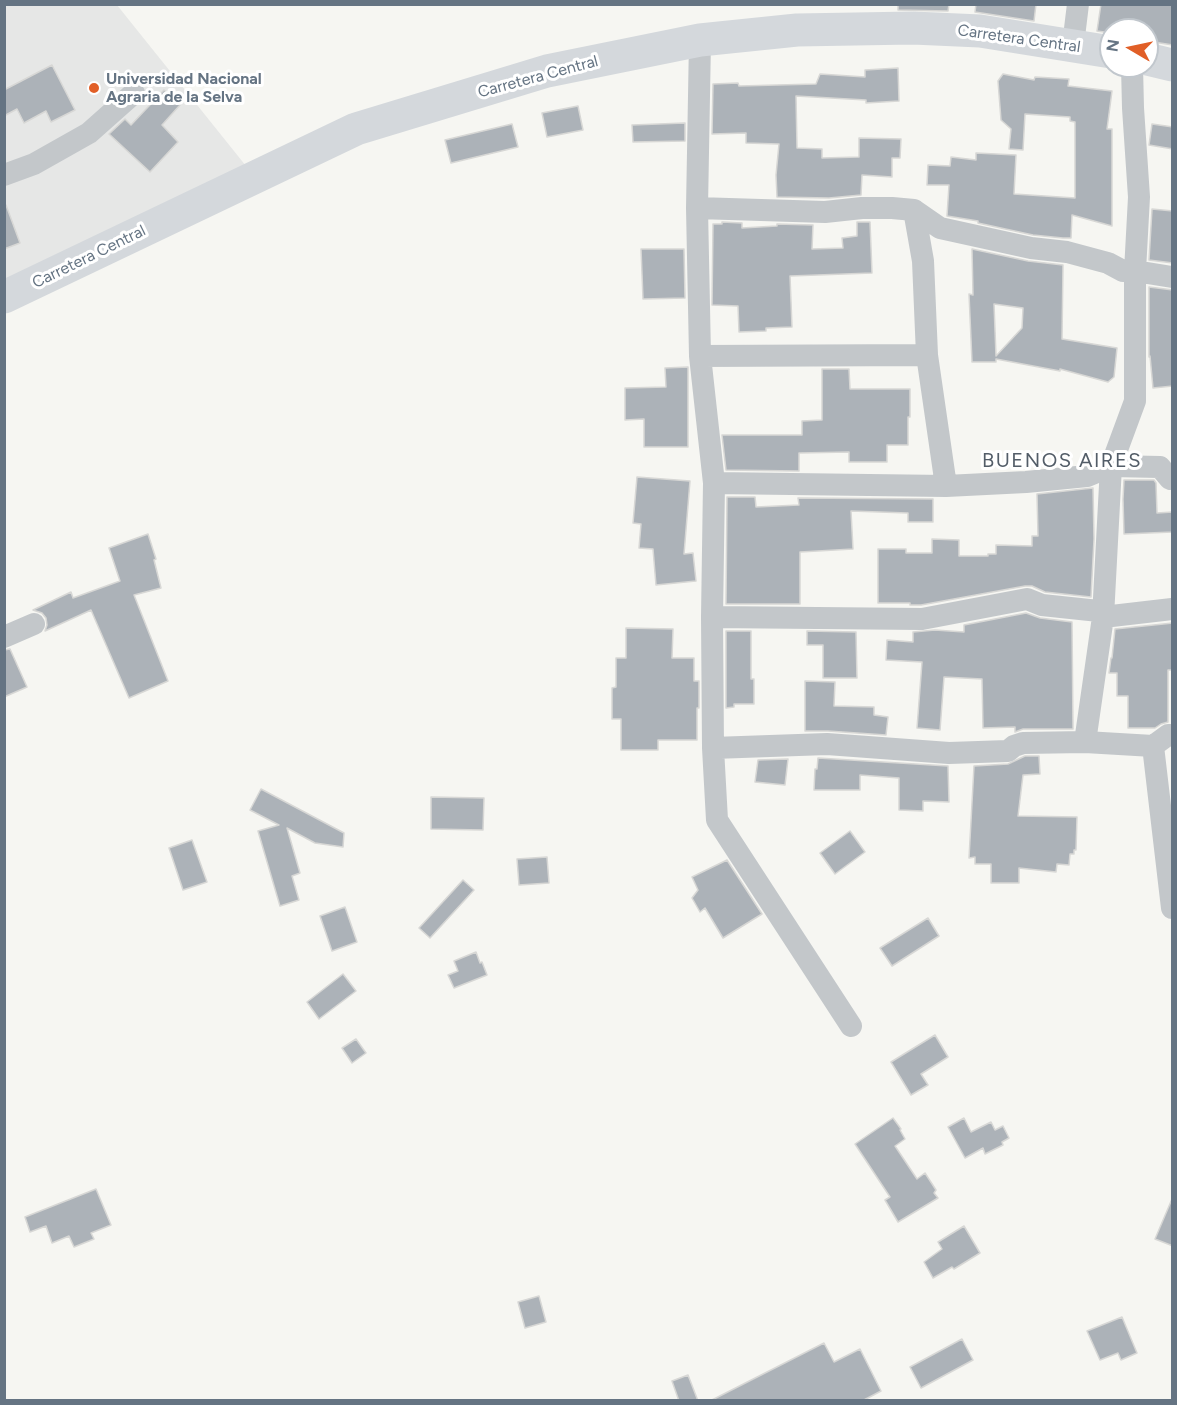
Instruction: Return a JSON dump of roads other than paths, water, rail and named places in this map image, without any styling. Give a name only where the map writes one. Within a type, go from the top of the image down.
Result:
[{"type":"highway","name":"Carretera Central","points":[[4,297],[356,129],[547,71],[700,40],[797,30],[913,28],[980,31],[1099,50]]},
{"type":"street","points":[[1072,45],[1078,4]]},
{"type":"street","points":[[700,40],[697,208],[700,356],[714,483],[713,748],[717,820],[851,1026]]},
{"type":"street","points":[[1085,742],[1103,617],[1111,466],[1135,401],[1135,271],[1139,197],[1132,78]]},
{"type":"street","points":[[4,175],[34,164],[89,133],[134,93]]},
{"type":"street","points":[[697,208],[825,212],[862,208],[914,210],[940,228],[1031,248],[1066,252],[1108,263],[1123,271],[1173,277]]},
{"type":"street","points":[[914,210],[923,261],[927,355],[946,486]]},
{"type":"street","points":[[700,356],[927,355]]},
{"type":"street","points":[[714,483],[946,486],[1087,476],[1111,466],[1160,467],[1170,479],[1173,478]]},
{"type":"street","points":[[712,617],[922,619],[1027,599],[1042,605],[1099,611],[1103,617]]},
{"type":"street","points":[[1103,617],[1173,609]]},
{"type":"street","points":[[4,637],[34,624]]},
{"type":"street","points":[[713,748],[827,744],[949,753],[1008,751],[1023,743],[1085,742],[1153,746],[1168,735],[1173,735]]},
{"type":"street","points":[[1153,746],[1173,908]]},
{"type":"place","name":"Universidad Nacional Agraria de la Selva","points":[[94,88]]},
{"type":"district","name":"BUENOS AIRES","points":[[1062,461]]}]
